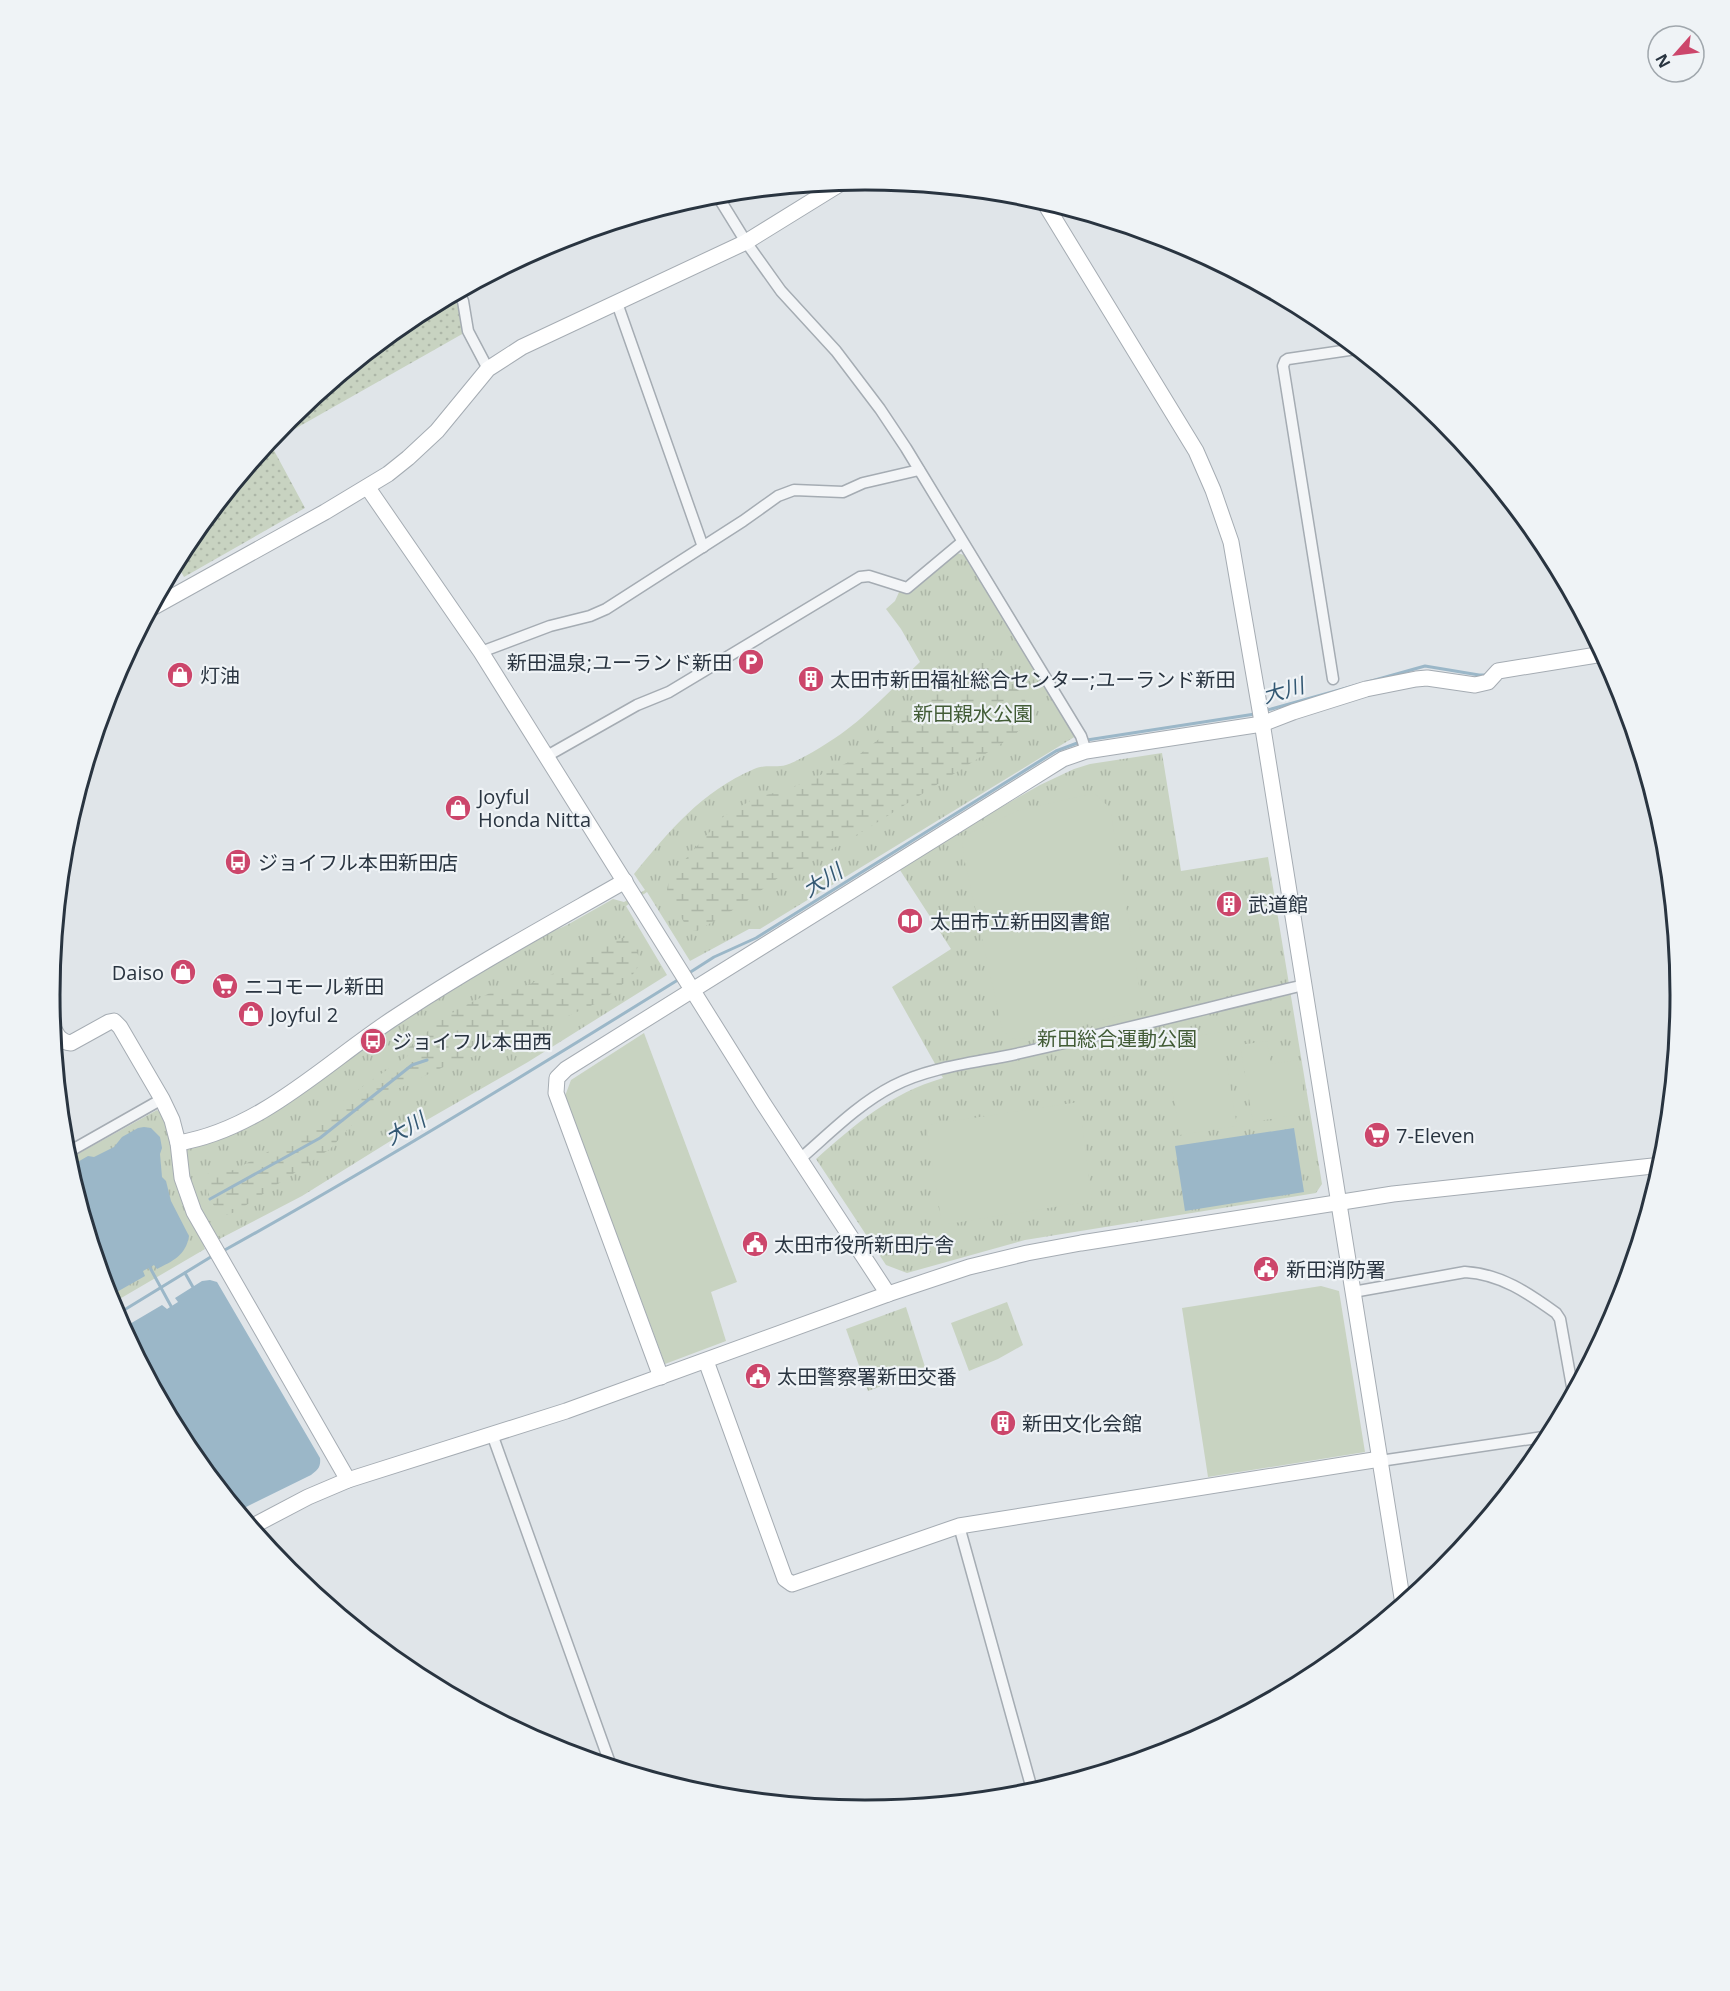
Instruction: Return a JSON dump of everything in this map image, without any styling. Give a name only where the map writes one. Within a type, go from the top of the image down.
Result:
[{"type":"street","points":[[165,599],[368,488],[423,445],[488,369],[522,347],[746,242],[828,191]]},
{"type":"street","points":[[722,204],[781,291],[836,351],[899,438],[1081,736],[1086,751]]},
{"type":"street","points":[[1051,213],[1190,441],[1213,490],[1231,542],[1261,715],[1402,1596]]},
{"type":"street","points":[[462,299],[468,331],[488,369]]},
{"type":"street","points":[[616,303],[703,547]]},
{"type":"street","points":[[1333,679],[1283,366],[1288,359],[1346,350]]},
{"type":"street","points":[[481,652],[550,626],[590,616],[606,609],[743,521],[771,499],[794,490],[843,492],[863,483],[918,470]]},
{"type":"street","points":[[368,488],[481,652],[690,986],[888,1294]]},
{"type":"street","points":[[548,756],[637,705],[669,692],[860,577],[869,576],[907,588],[962,542]]},
{"type":"street","points":[[661,1377],[556,1093],[557,1078],[566,1069],[690,986],[1063,759],[1086,751],[1261,715],[1293,712],[1366,689],[1427,678],[1475,685],[1483,684],[1498,671],[1595,655]]},
{"type":"street","points":[[178,1143],[221,1131],[270,1106],[414,1005],[625,881]]},
{"type":"street","points":[[800,1159],[857,1110],[883,1092],[909,1079],[939,1070],[1029,1052],[1304,985]]},
{"type":"street","points":[[62,1040],[71,1043],[109,1022],[114,1021],[120,1027],[172,1120],[187,1197],[223,1264],[348,1480]]},
{"type":"street","points":[[74,1149],[162,1099]]},
{"type":"street","points":[[258,1523],[308,1497],[348,1480],[566,1411],[888,1294],[969,1267],[1081,1243],[1393,1194],[1652,1166]]},
{"type":"street","points":[[1353,1292],[1465,1272],[1481,1273],[1509,1283],[1556,1313],[1560,1319],[1571,1381]]},
{"type":"street","points":[[706,1361],[785,1579],[789,1583],[796,1584],[958,1526],[1537,1438]]},
{"type":"street","points":[[492,1434],[608,1759]]},
{"type":"street","points":[[958,1526],[1030,1783]]},
{"type":"green space","points":[[458,301],[464,333],[292,431],[334,390],[375,357]]},
{"type":"green space","points":[[274,450],[305,508],[184,577],[181,572],[226,505]]},
{"type":"green space","name":"新田親水公園","points":[[957,553],[964,555],[1076,736],[760,929],[749,929],[690,961],[647,892],[626,906],[667,975],[528,1062],[392,1140],[302,1196],[204,1247],[205,1249],[119,1299],[87,1204],[76,1155],[157,1110],[162,1115],[169,1132],[176,1181],[191,1222],[204,1245],[215,1239],[189,1185],[186,1152],[190,1147],[361,1048],[443,993],[542,936],[613,899],[624,902],[645,890],[634,874],[660,842],[702,801],[735,778],[754,769],[786,765],[804,757],[846,731],[920,662],[901,629],[886,609],[895,601],[900,590]]},
{"type":"green space","points":[[991,659],[999,662],[1008,672],[1029,710],[1030,715],[1027,722],[1012,737],[870,827],[786,872],[743,904],[697,931],[688,929],[669,897],[667,890],[669,880],[724,816],[757,797],[787,790],[851,761],[879,739],[908,705],[920,695],[963,669]]},
{"type":"green space","name":"新田総合運動公園","points":[[1162,753],[1181,871],[1268,857],[1322,1184],[1316,1193],[1025,1240],[907,1273],[886,1265],[816,1159],[860,1122],[890,1101],[906,1092],[943,1078],[892,987],[951,949],[898,867],[1040,785],[1074,769],[1090,764]]},
{"type":"green space","points":[[1094,793],[1110,808],[1143,1010],[1016,1040],[1003,1032],[964,858],[962,837],[1017,811]]},
{"type":"green space","points":[[620,938],[626,938],[634,946],[640,964],[631,977],[606,998],[501,1046],[458,1060],[389,1093],[351,1126],[330,1149],[236,1212],[221,1216],[217,1211],[208,1191],[207,1174],[234,1170],[294,1138],[409,1055],[408,1048],[441,1020],[462,1007],[496,990],[507,994],[557,972]]},
{"type":"green space","points":[[1221,1032],[1237,1126],[1180,1135],[1164,1041]]},
{"type":"green space","points":[[644,1033],[737,1282],[711,1292],[726,1341],[665,1364],[565,1096],[571,1080]]},
{"type":"green space","points":[[1267,1041],[1271,1064],[1298,1060],[1307,1113],[1253,1122],[1240,1045]]},
{"type":"green space","points":[[1079,1102],[1092,1201],[942,1225],[926,1125]]},
{"type":"green space","points":[[1321,1286],[1339,1291],[1365,1452],[1208,1477],[1182,1308]]},
{"type":"green space","points":[[1007,1302],[1023,1345],[969,1371],[951,1323]]},
{"type":"green space","points":[[906,1307],[926,1370],[868,1391],[846,1329]]},
{"type":"water","points":[[138,1128],[151,1128],[160,1137],[162,1177],[166,1181],[171,1201],[189,1236],[182,1253],[173,1260],[157,1269],[154,1265],[143,1271],[145,1276],[117,1292],[87,1204],[77,1162],[114,1147],[122,1137]]},
{"type":"water","points":[[1294,1128],[1304,1192],[1185,1211],[1175,1146]]},
{"type":"water","points":[[202,1281],[217,1282],[320,1458],[316,1472],[245,1508],[196,1443],[168,1398],[130,1324],[162,1305],[167,1309],[178,1302],[175,1298]]},
{"type":"waterway","name":"大川","points":[[1264,711],[1425,666],[1488,675]]},
{"type":"waterway","name":"大川","points":[[1087,740],[1255,714]]},
{"type":"waterway","name":"大川","points":[[689,973],[714,957],[756,938],[1056,751],[1080,742]]},
{"type":"waterway","name":"大川","points":[[223,1251],[454,1118],[681,978]]},
{"type":"waterway","points":[[210,1199],[320,1138],[412,1065],[427,1060]]},
{"type":"waterway","name":"大川","points":[[124,1310],[214,1255]]},
{"type":"waterway","name":"大川","points":[[148,1264],[172,1308]]},
{"type":"waterway","points":[[185,1273],[194,1289]]},
{"type":"place","name":"新田温泉;ユーランド新田","points":[[751,662]]},
{"type":"place","name":"灯油","points":[[180,675]]},
{"type":"place","name":"太田市新田福祉総合センター;ユーランド新田","points":[[811,679]]},
{"type":"place","name":"Joyful Honda Nitta","points":[[458,808]]},
{"type":"place","name":"ジョイフル本田新田店","points":[[238,862]]},
{"type":"place","name":"武道館","points":[[1229,904]]},
{"type":"place","name":"太田市立新田図書館","points":[[910,921]]},
{"type":"place","name":"Daiso","points":[[183,972]]},
{"type":"place","name":"ニコモール新田","points":[[225,986]]},
{"type":"place","name":"Joyful 2","points":[[251,1014]]},
{"type":"place","name":"ジョイフル本田西","points":[[373,1041]]},
{"type":"place","name":"7-Eleven","points":[[1377,1135]]},
{"type":"place","name":"太田市役所新田庁舎","points":[[755,1244]]},
{"type":"place","name":"新田消防署","points":[[1266,1269]]},
{"type":"place","name":"太田警察署新田交番","points":[[758,1376]]},
{"type":"place","name":"新田文化会館","points":[[1003,1423]]}]
